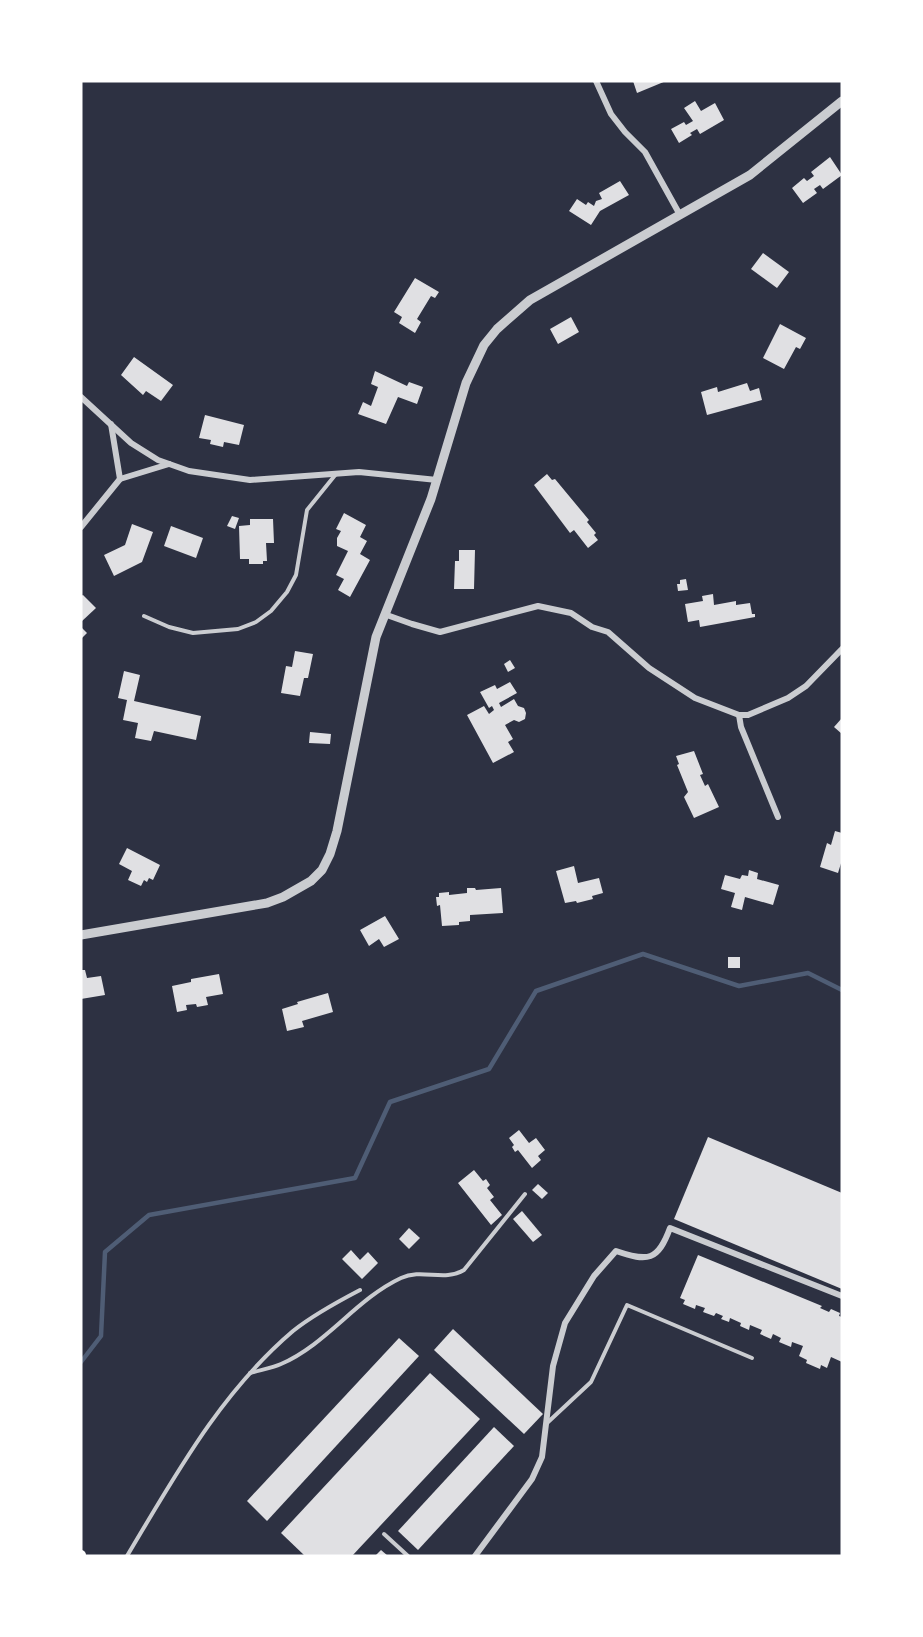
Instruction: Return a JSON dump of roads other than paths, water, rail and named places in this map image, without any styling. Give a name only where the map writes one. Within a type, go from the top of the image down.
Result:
[{"type":"street","points":[[596,81],[611,114],[645,152],[680,215]]},
{"type":"street","points":[[81,935],[267,903],[296,891],[322,870],[338,831],[376,637],[431,499],[466,383],[484,345],[496,329],[530,300],[750,175],[842,101]]},
{"type":"street","points":[[81,398],[131,443],[158,460],[189,471],[250,480],[359,472],[437,480]]},
{"type":"street","points":[[111,424],[120,479]]},
{"type":"street","points":[[81,527],[120,479],[169,464]]},
{"type":"street","points":[[384,614],[440,632],[538,606],[571,613],[592,627],[608,632],[649,668],[687,694],[739,715],[757,712],[788,698],[806,686],[842,649]]},
{"type":"street","points":[[739,715],[741,727],[778,817]]},
{"type":"street","points":[[475,1556],[532,1479],[542,1457],[553,1366],[565,1323],[594,1276],[616,1251],[633,1257],[649,1258],[659,1253],[670,1228],[842,1296]]},
{"type":"lane","points":[[144,616],[169,627],[193,633],[238,629],[256,622],[271,611],[296,575],[307,510],[337,473]]},
{"type":"lane","points":[[249,1373],[279,1365],[297,1356],[339,1324],[364,1301],[401,1278],[415,1273],[447,1276],[464,1270],[525,1194]]},
{"type":"lane","points":[[126,1556],[213,1417],[249,1373],[294,1330],[360,1290]]},
{"type":"lane","points":[[545,1425],[591,1382],[627,1305],[752,1358]]},
{"type":"lane","points":[[384,1534],[408,1556]]},
{"type":"waterway","points":[[81,1362],[101,1336],[105,1252],[149,1215],[355,1178],[390,1102],[489,1069],[536,991],[643,954],[739,986],[808,973],[842,990]]}]
